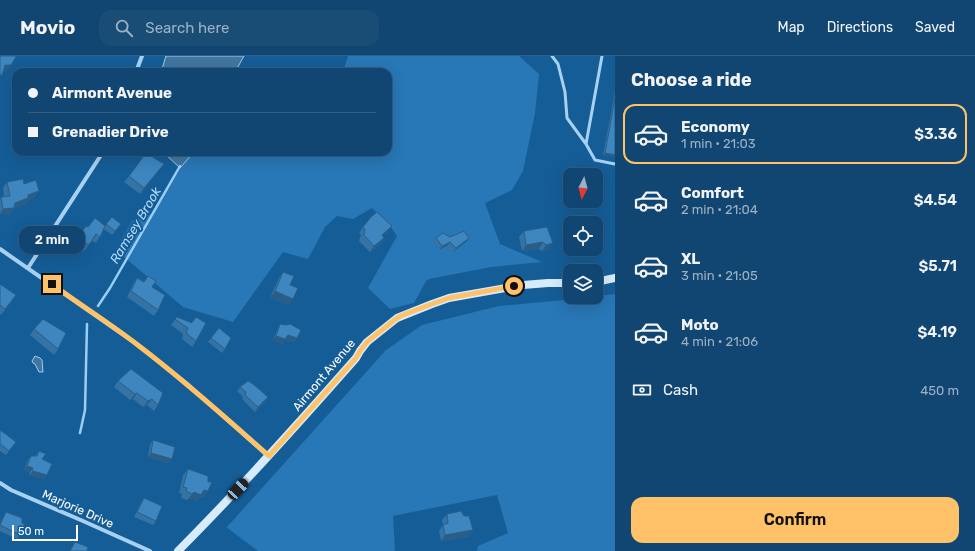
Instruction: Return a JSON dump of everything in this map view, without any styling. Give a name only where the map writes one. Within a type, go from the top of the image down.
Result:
[{"type":"street","points":[[138,68],[142,56]]},
{"type":"street","points":[[28,268],[100,156]]},
{"type":"street","points":[[0,249],[138,345],[186,383],[269,456]]},
{"type":"street","points":[[603,281],[615,278]]},
{"type":"street","name":"Airmont Avenue","points":[[178,551],[269,456],[356,358],[367,342],[397,318],[449,298],[523,285],[563,283]]},
{"type":"street","name":"Marjorie Drive","points":[[0,484],[150,551]]},
{"type":"lane","points":[[552,56],[558,64],[565,92],[567,118],[586,144],[595,160],[615,164]]},
{"type":"lane","points":[[586,144],[602,56]]},
{"type":"shaded area","points":[[166,56],[244,56],[237,68],[162,68]]},
{"type":"shaded area","points":[[348,56],[519,56],[539,74],[535,113],[523,171],[512,190],[485,203],[500,244],[542,262],[491,267],[429,279],[426,281],[414,303],[390,309],[368,288],[397,236],[390,226],[372,208],[353,219],[337,216],[325,227],[308,259],[283,252],[233,322],[183,307],[116,250],[132,221],[153,213],[180,168],[190,156],[392,156],[392,68],[344,68]]},
{"type":"shaded area","points":[[167,156],[190,156],[180,168]]},
{"type":"shaded area","points":[[615,294],[615,551],[477,551],[478,546],[508,533],[497,495],[393,516],[395,551],[258,551],[226,527],[386,350],[422,325],[499,306],[563,300],[563,304],[603,304],[603,295]]},
{"type":"shaded area","points":[[35,356],[42,360],[43,372],[39,372],[32,361]]},
{"type":"building","points":[[0,56],[16,57],[11,65],[5,65],[2,75],[0,75]]},
{"type":"building","points":[[615,98],[615,155],[605,153]]},
{"type":"building","points":[[144,156],[151,156],[164,164],[144,188],[129,176]]},
{"type":"building","points":[[23,179],[24,184],[36,180],[39,191],[28,195],[28,198],[15,203],[14,208],[3,209],[1,197],[10,196],[7,182]]},
{"type":"building","points":[[377,212],[392,226],[382,235],[384,238],[374,246],[364,235],[365,229],[363,227]]},
{"type":"building","points":[[112,217],[121,224],[115,231],[106,224]]},
{"type":"building","points":[[95,218],[105,226],[100,237],[96,234],[89,245],[77,238],[86,226],[88,227]]},
{"type":"building","points":[[547,227],[553,243],[546,245],[543,242],[526,245],[524,231]]},
{"type":"building","points":[[464,231],[469,238],[456,248],[450,242],[442,246],[436,238],[443,233],[450,237]]},
{"type":"building","points":[[283,272],[294,276],[290,285],[298,288],[293,299],[275,291]]},
{"type":"building","points":[[148,276],[156,281],[152,287],[165,295],[158,310],[131,291],[137,278],[144,282]]},
{"type":"building","points":[[0,284],[16,295],[5,309],[0,305]]},
{"type":"building","points":[[177,317],[192,323],[196,317],[206,323],[196,341],[186,333],[188,328],[175,319]]},
{"type":"building","points":[[43,319],[66,333],[58,349],[34,329]]},
{"type":"building","points":[[280,324],[290,324],[301,330],[297,338],[288,335],[285,339],[276,336]]},
{"type":"building","points":[[219,328],[231,338],[225,349],[211,338]]},
{"type":"building","points":[[131,369],[163,393],[158,405],[152,399],[148,401],[137,393],[135,394],[118,381]]},
{"type":"building","points":[[248,381],[268,397],[258,407],[245,395],[246,392],[240,387]]},
{"type":"building","points":[[0,430],[16,442],[9,451],[0,444]]},
{"type":"building","points":[[153,440],[175,447],[172,459],[151,453]]},
{"type":"building","points":[[39,451],[46,454],[42,459],[52,464],[47,475],[33,471],[33,468],[27,466],[31,456],[37,456]]},
{"type":"building","points":[[188,469],[208,476],[208,482],[212,482],[208,491],[204,490],[201,495],[194,492],[192,494],[186,491],[187,488],[183,487]]},
{"type":"building","points":[[144,498],[162,506],[156,521],[137,512]]},
{"type":"building","points":[[461,511],[464,516],[469,516],[473,530],[445,535],[443,525],[448,523],[447,514]]},
{"type":"building","points":[[6,512],[22,518],[22,523],[25,525],[20,535],[0,525]]},
{"type":"building","points":[[75,542],[88,547],[87,551],[70,551]]},
{"type":"waterway","name":"Ramsey Brook","points":[[98,306],[110,288],[180,166]]},
{"type":"waterway","name":"Ramsey Brook","points":[[80,433],[85,410],[87,324]]},
{"type":"route","points":[[52,284],[138,345],[174,373],[269,456],[356,358],[367,342],[397,318],[449,298],[514,286]]}]
